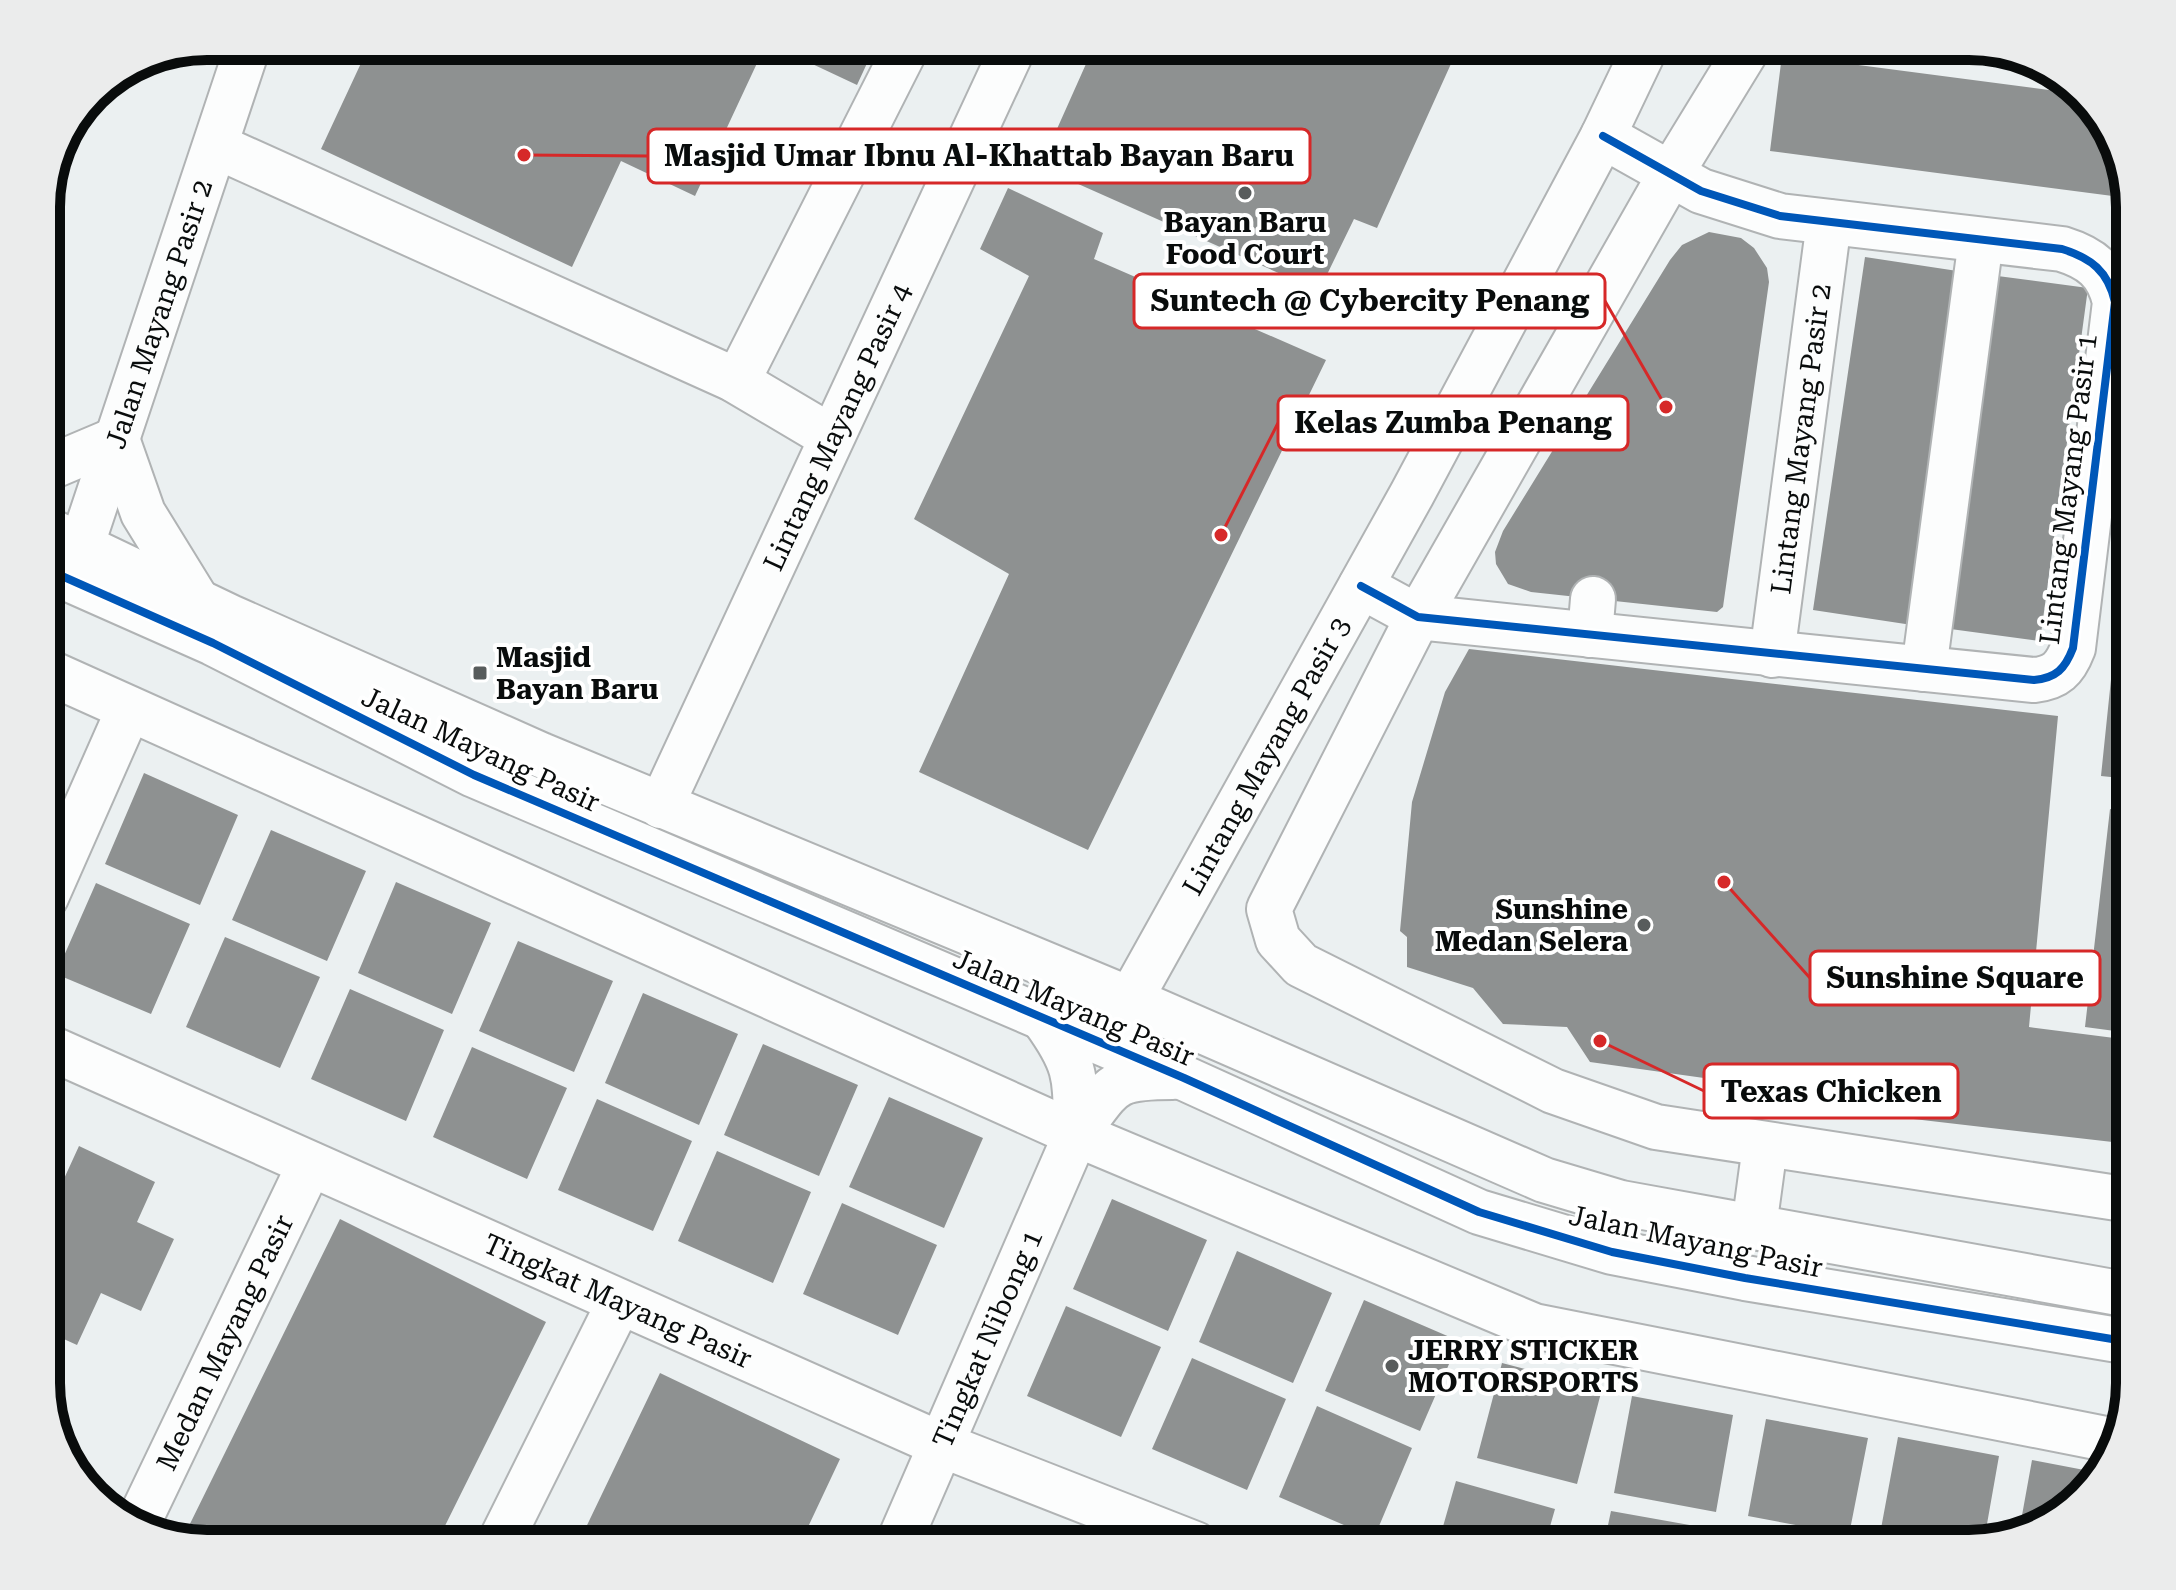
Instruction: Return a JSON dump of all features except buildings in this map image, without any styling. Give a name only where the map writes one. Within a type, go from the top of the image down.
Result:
[{"type":"street","name":"Jalan Mayang Pasir 2","points":[[61,556],[117,439],[244,60]]},
{"type":"street","points":[[733,379],[744,368],[900,60]]},
{"type":"street","name":"Lintang Mayang Pasir 4","points":[[661,806],[1007,60]]},
{"type":"street","name":"Lintang Mayang Pasir 3","points":[[1105,1047],[1361,586],[1603,136],[1639,60]]},
{"type":"street","points":[[1740,60],[1670,175],[1418,617],[1269,909],[1278,940],[1301,965],[1553,1091],[1656,1127],[2116,1198]]},
{"type":"street","name":"Lintang Mayang Pasir 1","points":[[1361,586],[1418,617],[1592,617],[1772,655],[1924,669],[2049,679],[2060,672],[2073,648],[2115,302],[2110,281],[2083,255],[2062,249],[1780,216],[1722,199],[1670,175],[1603,136]]},
{"type":"street","points":[[216,146],[733,379],[831,437]]},
{"type":"street","name":"Lintang Mayang Pasir 2","points":[[1772,655],[1829,222]]},
{"type":"street","points":[[1924,669],[1981,240]]},
{"type":"street","points":[[60,463],[117,439],[143,513],[197,601]]},
{"type":"street","name":"Jalan Mayang Pasir","points":[[61,556],[197,601],[661,806],[1129,999],[1544,1180],[1621,1203],[2116,1289]]},
{"type":"street","name":"Jalan Mayang Pasir","points":[[61,556],[213,643],[474,775],[1105,1047],[1184,1078],[1479,1212],[1612,1252],[2116,1342]]},
{"type":"street","points":[[60,677],[1076,1134],[1534,1326],[2105,1439]]},
{"type":"street","points":[[60,865],[129,709]]},
{"type":"street","points":[[1045,1021],[1069,1055],[1075,1072],[1076,1134]]},
{"type":"street","name":"Tingkat Mayang Pasir","points":[[60,1062],[310,1164],[942,1445],[1158,1530]]},
{"type":"street","points":[[1076,1134],[1116,1084],[1131,1077],[1184,1078]]},
{"type":"street","name":"Tingkat Nibong 1","points":[[904,1530],[1076,1134]]},
{"type":"street","points":[[1754,1227],[1765,1146]]},
{"type":"street","name":"Medan Mayang Pasir","points":[[142,1515],[310,1164]]},
{"type":"street","points":[[506,1530],[619,1303]]},
{"type":"cycle path","points":[[1361,586],[1418,617],[2034,680],[2054,675],[2067,662],[2073,648],[2115,302],[2108,282],[2097,267],[2062,249],[1780,216],[1701,191],[1603,136]]},
{"type":"cycle path","points":[[60,575],[213,643],[474,775],[1184,1078],[1479,1212],[1612,1252],[1745,1278],[2116,1340]]},
{"type":"place","name":"Masjid Umar Ibnu Al-Khattab Bayan Baru","points":[[524,155]]},
{"type":"place","name":"Bayan Baru Food Court","points":[[1245,193]]},
{"type":"place","name":"Suntech @ Cybercity Penang","points":[[1666,407]]},
{"type":"place","name":"Kelas Zumba Penang","points":[[1221,535]]},
{"type":"place","name":"Masjid Bayan Baru","points":[[480,673]]},
{"type":"place","name":"Sunshine Square","points":[[1724,882]]},
{"type":"place","name":"Sunshine Medan Selera","points":[[1644,925]]},
{"type":"place","name":"Texas Chicken","points":[[1600,1041]]},
{"type":"place","name":"JERRY STICKER MOTORSPORTS","points":[[1392,1366]]}]
